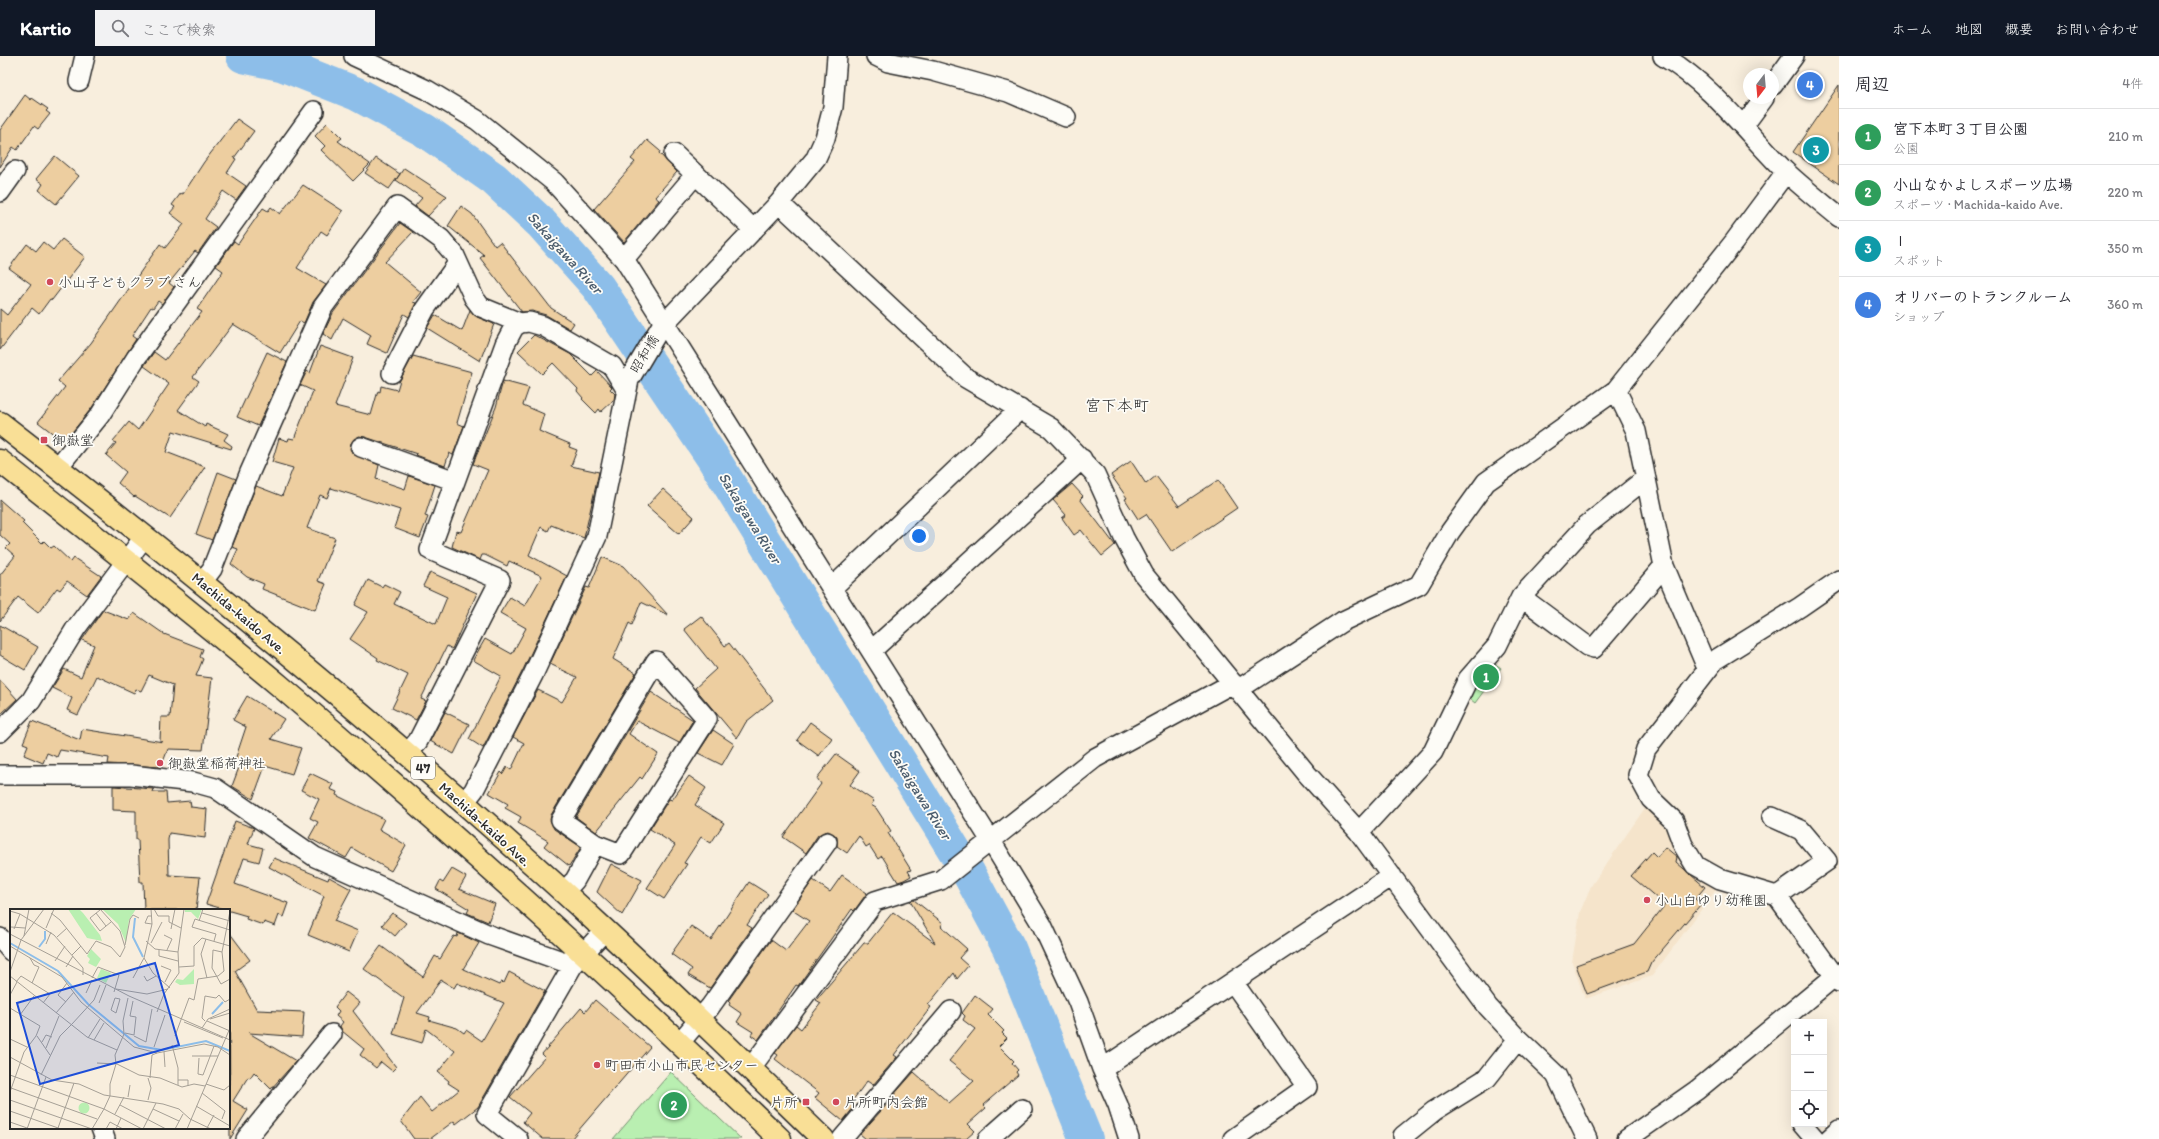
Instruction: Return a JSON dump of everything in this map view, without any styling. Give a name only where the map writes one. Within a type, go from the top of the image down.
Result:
[{"type":"main road","name":"Machida-kaido Ave.","points":[[0,423],[58,467],[202,582],[407,754],[605,930],[823,1139]]},
{"type":"main road","name":"47","points":[[0,461],[127,560],[268,676],[387,777],[579,959],[680,1042],[780,1139]]},
{"type":"street","points":[[354,56],[427,90],[488,129],[554,182],[624,259],[662,325],[871,650],[987,844],[1042,925],[1078,1002],[1102,1069],[1118,1105],[1129,1139]]},
{"type":"street","name":"昭和橋","points":[[463,804],[474,790],[533,675],[597,536],[628,384],[662,325],[779,203],[816,158],[825,138],[833,107],[837,56]]},
{"type":"street","points":[[876,56],[888,62],[933,71],[1008,92],[1066,117]]},
{"type":"street","points":[[1663,56],[1682,67],[1706,87],[1744,125],[1786,172],[1839,217]]},
{"type":"street","points":[[1779,77],[1794,56]]},
{"type":"street","points":[[1744,125],[1760,104]]},
{"type":"street","points":[[58,467],[100,415],[136,358],[314,111]]},
{"type":"street","points":[[674,154],[753,229]]},
{"type":"street","points":[[0,192],[15,171]]},
{"type":"street","points":[[750,1069],[875,901],[942,880],[1095,758],[1236,686],[1343,621],[1420,585],[1450,532],[1486,482],[1616,390],[1734,242],[1786,172]]},
{"type":"street","points":[[624,259],[695,175]]},
{"type":"street","points":[[779,203],[966,378],[1051,428],[1095,474],[1124,538],[1144,575],[1307,774],[1359,832],[1488,1007],[1518,1039],[1556,1075],[1587,1139]]},
{"type":"street","points":[[202,582],[212,569],[250,472],[323,307],[397,207],[441,239],[458,263],[474,298],[481,307],[520,323]]},
{"type":"street","points":[[392,373],[425,309],[458,263]]},
{"type":"street","points":[[407,754],[418,741],[500,580],[430,550],[505,344],[514,327],[520,323],[529,322],[543,326],[612,366],[628,384]]},
{"type":"street","points":[[1616,390],[1636,431],[1664,566],[1707,668]]},
{"type":"street","points":[[832,588],[1020,410]]},
{"type":"street","points":[[361,447],[455,481]]},
{"type":"street","points":[[871,650],[1082,459]]},
{"type":"street","points":[[1359,832],[1433,752],[1468,679],[1497,646],[1521,597],[1587,525],[1645,479]]},
{"type":"street","points":[[0,732],[31,701],[76,628],[145,536]]},
{"type":"street","points":[[1521,597],[1588,646],[1594,648],[1664,566]]},
{"type":"street","points":[[1627,1139],[1697,1090],[1837,979],[1777,896],[1720,879],[1695,864],[1683,845],[1674,821],[1651,799],[1638,775],[1646,749],[1707,668],[1715,660],[1800,607],[1839,580]]},
{"type":"street","points":[[656,661],[707,719],[621,854],[595,844],[561,820],[656,661]]},
{"type":"street","points":[[0,775],[125,774],[193,782],[215,788],[315,857],[489,935],[579,959]]},
{"type":"street","points":[[1772,817],[1801,830],[1827,860],[1777,896]]},
{"type":"street","points":[[680,1042],[700,1020],[827,842]]},
{"type":"street","points":[[563,893],[575,880],[595,844]]},
{"type":"street","points":[[1102,1069],[1392,876]]},
{"type":"street","points":[[518,1139],[487,1114],[579,959],[605,930]]},
{"type":"street","points":[[0,938],[10,950]]},
{"type":"street","points":[[1233,982],[1307,1087],[1233,1139]]},
{"type":"street","points":[[842,1139],[951,1011]]},
{"type":"street","points":[[246,1139],[323,1047],[332,1034]]},
{"type":"street","points":[[1405,1139],[1403,1136],[1434,1111],[1487,1078],[1518,1039]]},
{"type":"street","points":[[988,1139],[1022,1109]]},
{"type":"street","points":[[1805,1127],[1815,1139]]},
{"type":"street","points":[[101,1129],[105,1139]]},
{"type":"street","points":[[1829,1139],[1839,1130]]},
{"type":"shaded area","name":"小山白ゆり幼稚園","points":[[1647,805],[1718,887],[1652,976],[1585,999],[1572,962],[1580,912],[1591,886]]},
{"type":"green space","points":[[1491,661],[1501,668],[1475,703],[1466,696]]},
{"type":"green space","points":[[671,1072],[741,1139],[613,1139]]},
{"type":"building","points":[[1839,85],[1839,184],[1793,152]]},
{"type":"building","points":[[25,95],[48,109],[46,111],[50,114],[38,129],[34,126],[17,150],[13,147],[0,167],[0,130]]},
{"type":"building","points":[[237,119],[254,131],[234,158],[236,159],[227,173],[246,186],[236,200],[223,191],[205,219],[216,227],[198,253],[195,251],[169,283],[174,287],[162,304],[158,301],[153,308],[151,307],[132,336],[136,339],[91,409],[64,442],[38,422],[65,387],[58,381],[91,343],[160,244],[165,248],[184,224],[170,213],[175,207],[172,205],[181,193],[183,194],[204,162]]},
{"type":"building","points":[[327,123],[342,138],[338,141],[370,164],[353,181],[321,150],[325,146],[315,136]]},
{"type":"building","points":[[647,140],[660,151],[659,153],[677,172],[655,197],[659,200],[624,242],[594,209],[635,162],[631,159]]},
{"type":"building","points":[[55,156],[79,176],[56,204],[39,190],[43,184],[36,179]]},
{"type":"building","points":[[376,158],[400,174],[389,189],[365,173]]},
{"type":"building","points":[[404,168],[447,196],[428,216],[415,206],[422,198],[396,180]]},
{"type":"building","points":[[303,185],[343,211],[327,235],[321,231],[297,268],[326,285],[313,302],[304,323],[300,321],[280,353],[233,324],[193,377],[199,381],[178,410],[205,427],[206,424],[228,434],[224,440],[232,446],[231,449],[173,431],[166,452],[205,467],[170,518],[135,496],[134,497],[118,483],[126,472],[106,455],[116,443],[113,441],[129,422],[138,430],[169,384],[144,366],[154,352],[165,360],[202,312],[197,309],[223,271],[216,266],[234,241],[238,244],[263,208],[268,211],[271,207],[280,214]]},
{"type":"building","points":[[461,206],[472,214],[495,246],[500,242],[551,308],[574,323],[570,329],[546,315],[532,311],[522,312],[480,258],[484,255],[448,226]]},
{"type":"building","points":[[400,223],[413,232],[385,262],[421,292],[413,302],[416,303],[409,317],[404,314],[387,353],[367,344],[371,335],[343,318],[332,340],[323,334],[333,313]]},
{"type":"building","points":[[62,239],[85,257],[52,300],[50,299],[39,314],[32,308],[0,350],[0,309],[7,315],[31,284],[9,268],[27,244],[36,251],[43,242],[53,250]]},
{"type":"building","points":[[470,310],[477,317],[494,324],[480,361],[427,328],[435,315],[462,331]]},
{"type":"building","points":[[534,335],[570,354],[592,376],[597,371],[612,387],[610,389],[615,394],[614,400],[601,412],[599,409],[596,413],[582,399],[583,398],[577,391],[578,389],[553,363],[542,374],[518,351]]},
{"type":"building","points":[[320,346],[353,358],[335,406],[371,415],[378,391],[380,392],[381,386],[397,390],[400,380],[413,356],[472,372],[457,423],[464,426],[453,455],[449,453],[445,466],[416,455],[417,454],[365,437],[359,436],[351,443],[350,449],[353,454],[379,465],[376,479],[405,489],[409,476],[435,485],[425,516],[428,517],[420,538],[394,528],[400,510],[331,488],[327,498],[320,495],[307,528],[335,538],[318,581],[326,584],[315,610],[262,589],[264,584],[247,577],[231,564],[238,549],[232,547],[256,486],[282,496],[293,468],[272,462],[279,438],[288,441],[289,438],[294,439],[313,391],[300,385],[307,371],[310,373]]},
{"type":"building","points":[[267,352],[287,362],[258,426],[237,417]]},
{"type":"building","points":[[503,381],[529,388],[523,405],[544,414],[539,431],[570,444],[569,447],[577,450],[571,466],[599,472],[584,538],[551,525],[548,531],[541,527],[529,555],[567,576],[523,670],[483,748],[469,739],[501,676],[473,660],[485,639],[512,654],[526,628],[500,613],[510,597],[525,606],[542,576],[509,561],[507,566],[485,555],[482,555],[480,560],[452,547],[456,531],[461,532],[488,470],[473,464],[496,407]]},
{"type":"building","points":[[1131,461],[1146,484],[1156,476],[1179,506],[1218,480],[1237,508],[1172,552],[1146,514],[1138,519],[1125,499],[1127,498],[1111,475]]},
{"type":"building","points":[[218,472],[236,479],[212,540],[196,534]]},
{"type":"building","points":[[1072,484],[1083,496],[1080,499],[1115,545],[1102,556],[1081,530],[1074,535],[1062,518],[1066,515],[1053,500]]},
{"type":"building","points":[[663,489],[694,517],[679,534],[647,506]]},
{"type":"building","points":[[0,500],[24,521],[22,523],[42,543],[44,541],[51,548],[54,546],[71,562],[74,558],[101,576],[87,595],[67,581],[60,590],[57,588],[38,613],[18,597],[0,621],[0,575],[15,556],[6,548],[10,544],[0,535]]},
{"type":"building","points":[[602,557],[623,566],[668,615],[641,602],[632,625],[629,623],[613,659],[636,673],[551,815],[550,820],[554,829],[581,847],[569,866],[544,846],[548,841],[518,823],[521,817],[505,808],[508,804],[489,793],[501,772],[503,774],[507,767],[511,770],[524,743],[513,737],[538,690],[562,702],[577,677],[550,664],[586,587],[589,588]]},
{"type":"building","points":[[430,572],[477,593],[452,649],[447,646],[421,699],[426,701],[416,720],[392,708],[408,675],[377,660],[378,658],[350,639],[368,612],[355,605],[368,580],[382,587],[384,584],[400,592],[394,604],[436,624],[447,597],[423,586]]},
{"type":"building","points":[[103,610],[129,620],[134,613],[164,634],[203,649],[200,657],[203,659],[196,676],[212,678],[203,750],[168,749],[161,767],[108,764],[109,758],[60,750],[57,757],[47,753],[43,763],[24,755],[28,745],[23,743],[32,721],[80,740],[82,729],[163,742],[160,741],[161,717],[170,717],[173,685],[149,675],[141,691],[136,689],[134,693],[97,676],[78,715],[67,710],[72,698],[52,688],[64,669],[81,677],[94,645],[82,640]]},
{"type":"building","points":[[701,616],[725,646],[729,643],[773,700],[746,722],[737,738],[695,688],[716,669],[684,629]]},
{"type":"building","points":[[0,625],[38,647],[25,670],[0,655]]},
{"type":"building","points":[[0,680],[17,699],[0,715]]},
{"type":"building","points":[[651,692],[693,720],[679,743],[637,721],[629,734],[658,754],[642,779],[640,777],[596,832],[576,817]]},
{"type":"building","points":[[247,696],[284,719],[271,739],[301,748],[292,774],[265,766],[253,799],[232,786],[241,762],[235,760],[246,727],[233,720]]},
{"type":"building","points":[[445,712],[469,724],[454,754],[430,741]]},
{"type":"building","points":[[810,722],[832,738],[819,756],[797,740]]},
{"type":"building","points":[[713,730],[734,744],[722,765],[698,753]]},
{"type":"building","points":[[836,754],[860,771],[850,785],[874,801],[871,805],[876,808],[891,831],[888,833],[911,870],[908,871],[911,876],[898,882],[882,856],[878,859],[869,845],[866,847],[859,836],[847,853],[837,846],[837,837],[828,831],[818,835],[806,853],[783,837],[821,784],[817,778]]},
{"type":"building","points":[[310,773],[333,784],[330,789],[337,792],[336,795],[384,819],[379,829],[406,845],[391,871],[352,848],[346,858],[309,838],[318,822],[310,818],[319,799],[301,790]]},
{"type":"building","points":[[689,776],[706,788],[695,805],[724,823],[711,843],[701,837],[684,863],[687,864],[664,899],[647,888],[675,845],[650,829],[669,799],[672,800]]},
{"type":"building","points":[[113,786],[154,789],[153,792],[166,792],[167,803],[190,801],[191,807],[207,809],[205,838],[169,833],[168,840],[169,875],[200,877],[196,909],[144,909],[143,882],[140,882],[138,840],[136,840],[136,811],[113,810]]},
{"type":"building","points":[[235,821],[254,828],[248,844],[263,848],[259,862],[244,858],[235,884],[288,903],[283,917],[279,915],[275,926],[264,922],[263,925],[246,919],[247,916],[230,911],[230,909],[223,909],[206,904]]},
{"type":"building","points":[[1665,847],[1677,857],[1676,862],[1705,887],[1695,899],[1701,904],[1651,963],[1647,972],[1587,994],[1576,965],[1634,944],[1665,905],[1631,876],[1652,852],[1657,857]]},
{"type":"building","points":[[274,858],[328,880],[329,877],[351,889],[334,921],[358,931],[349,952],[308,935],[324,896],[269,867]]},
{"type":"building","points":[[611,864],[642,880],[622,915],[597,892]]},
{"type":"building","points":[[452,869],[466,877],[459,889],[495,904],[488,922],[467,913],[469,909],[436,889],[440,881],[443,883]]},
{"type":"building","points":[[842,875],[867,893],[854,911],[852,909],[758,1040],[751,1035],[753,1032],[737,1022],[742,1014],[729,1005],[730,1003],[728,1001],[771,940],[786,951],[809,921],[792,910],[813,880],[830,892]]},
{"type":"building","points":[[749,882],[768,894],[747,925],[752,928],[710,988],[688,975],[692,969],[671,954],[691,926],[711,940]]},
{"type":"building","points":[[914,900],[943,923],[941,926],[967,949],[959,958],[968,966],[957,979],[954,973],[928,1005],[931,1007],[894,1055],[897,1057],[873,1085],[867,1081],[850,1104],[854,1107],[843,1121],[815,1098],[819,1093],[775,1059],[778,1055],[775,1053],[796,1025],[801,1029],[821,1003],[816,1000],[864,943],[868,943],[893,912],[935,943],[910,901]]},
{"type":"building","points":[[392,913],[406,923],[395,936],[382,925]]},
{"type":"building","points":[[230,933],[250,960],[235,971],[257,1010],[304,1012],[302,1037],[249,1033],[296,1061],[271,1089],[254,1072],[250,1078],[248,1077],[233,1101],[248,1110],[230,1139]]},
{"type":"building","points":[[458,933],[479,943],[463,969],[499,985],[501,982],[504,983],[509,972],[545,991],[478,1107],[456,1124],[454,1121],[430,1139],[414,1139],[401,1121],[420,1097],[432,1112],[459,1090],[448,1083],[449,1081],[438,1072],[455,1051],[426,1029],[422,1043],[393,1034],[404,998],[364,969],[381,946],[423,977],[435,956],[440,959],[454,936],[457,937]],"holes":[[[441,980],[454,988],[457,983],[504,1003],[482,1041],[466,1030],[464,1033],[457,1028],[429,1020],[430,1017],[417,1013]]]},
{"type":"building","points":[[346,992],[360,1003],[353,1011],[396,1067],[392,1071],[381,1062],[376,1068],[360,1055],[364,1049],[342,1031],[340,1026],[343,1022],[336,1016],[339,1011],[335,1007]]},
{"type":"building","points":[[975,995],[993,1009],[988,1015],[1004,1031],[1002,1033],[1007,1038],[999,1046],[1014,1061],[1012,1063],[1018,1070],[1016,1072],[1018,1075],[983,1105],[986,1108],[968,1124],[975,1131],[966,1139],[866,1139],[860,1134],[914,1072],[949,1103],[974,1081],[949,1061],[975,1029],[963,1020],[965,1016],[962,1013]]},
{"type":"building","points":[[595,1000],[650,1047],[571,1139],[543,1139],[523,1122],[530,1113],[510,1097],[545,1057],[542,1054],[581,1008],[585,1012]]},
{"type":"waterway","name":"Sakaigawa River","points":[[243,56],[281,64],[357,94],[424,130],[494,179],[541,223],[598,287],[713,458],[969,874],[1009,948],[1086,1139]]},
{"type":"place","name":"オリバーのトランクルーム","points":[[1810,85]]},
{"type":"place","name":"Ⅰ","points":[[1816,150]]},
{"type":"place","name":"小山子どもクラブ さん","points":[[50,282]]},
{"type":"place","name":"御嶽堂","points":[[44,440]]},
{"type":"place","name":"宮下本町３丁目公園","points":[[1486,677]]},
{"type":"place","name":"御嶽堂稲荷神社","points":[[160,763]]},
{"type":"place","name":"小山白ゆり幼稚園","points":[[1647,900]]},
{"type":"place","name":"町田市小山市民センター","points":[[597,1065]]},
{"type":"place","name":"片所","points":[[806,1102]]},
{"type":"place","name":"片所町内会館","points":[[836,1102]]},
{"type":"place","name":"小山なかよしスポーツ広場","points":[[674,1105]]},
{"type":"district","name":"宮下本町","points":[[1117,405]]}]
